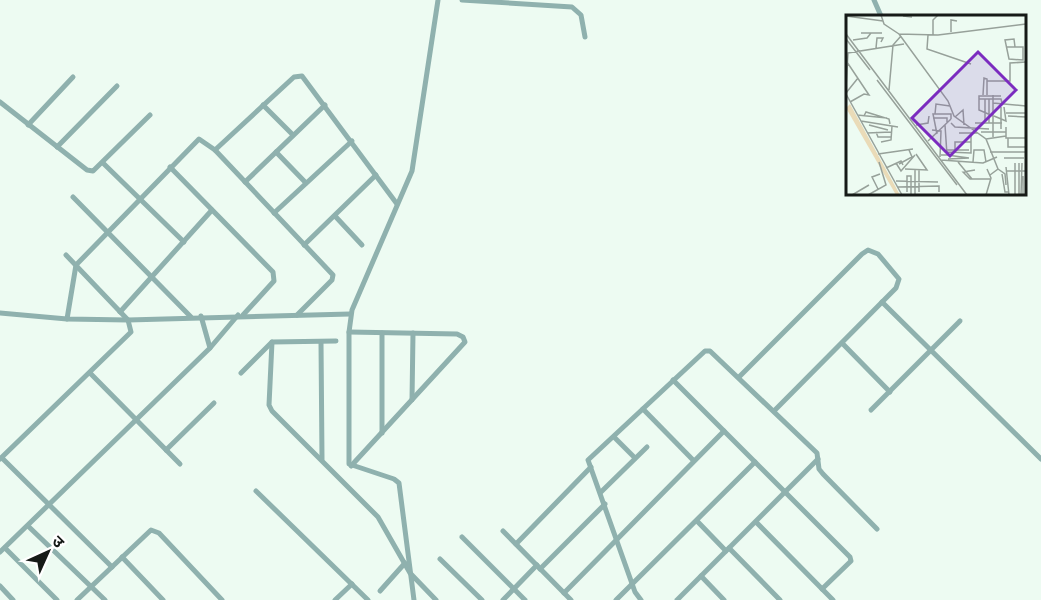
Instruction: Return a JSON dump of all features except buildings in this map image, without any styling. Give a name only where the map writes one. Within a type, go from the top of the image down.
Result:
[{"type":"street","points":[[351,466],[349,461],[350,314],[412,171],[438,0]]},
{"type":"street","points":[[462,0],[572,7],[581,15],[585,37]]},
{"type":"street","points":[[874,0],[881,15]]},
{"type":"street","points":[[215,150],[298,75],[305,79],[325,105],[397,204]]},
{"type":"street","points":[[28,125],[73,77]]},
{"type":"street","points":[[57,147],[117,86]]},
{"type":"street","points":[[0,102],[87,170],[93,171],[103,164],[150,115]]},
{"type":"street","points":[[263,105],[293,135]]},
{"type":"street","points":[[244,182],[325,105]]},
{"type":"street","points":[[67,319],[76,265],[199,138],[215,150],[333,278],[297,315]]},
{"type":"street","points":[[274,213],[352,141]]},
{"type":"street","points":[[276,152],[306,183]]},
{"type":"street","points":[[103,164],[184,242]]},
{"type":"street","points":[[0,552],[210,348],[274,281],[275,275],[170,167]]},
{"type":"street","points":[[304,245],[376,175]]},
{"type":"street","points":[[73,197],[191,317]]},
{"type":"street","points":[[120,312],[212,210]]},
{"type":"street","points":[[335,216],[362,245]]},
{"type":"street","points":[[739,377],[868,250],[878,254],[899,279],[896,288],[774,411]]},
{"type":"street","points":[[2,457],[131,332],[128,320],[66,255]]},
{"type":"street","points":[[882,302],[1041,459]]},
{"type":"street","points":[[0,313],[67,319],[128,320],[201,316],[350,314]]},
{"type":"street","points":[[201,316],[210,348]]},
{"type":"street","points":[[872,410],[960,321]]},
{"type":"street","points":[[349,332],[458,334],[465,342],[351,466]]},
{"type":"street","points":[[382,333],[382,433]]},
{"type":"street","points":[[412,400],[413,333]]},
{"type":"street","points":[[241,373],[272,342],[336,341]]},
{"type":"street","points":[[272,342],[270,408],[378,517],[410,573],[436,600]]},
{"type":"street","points":[[321,342],[322,459]]},
{"type":"street","points":[[842,343],[890,392]]},
{"type":"street","points":[[641,600],[635,592],[634,582],[589,458],[707,350],[739,377],[817,453],[819,469],[877,529]]},
{"type":"street","points":[[90,373],[180,464]]},
{"type":"street","points":[[673,380],[851,559],[822,589]]},
{"type":"street","points":[[166,450],[214,404]]},
{"type":"street","points":[[643,409],[693,460]]},
{"type":"street","points":[[564,593],[724,431]]},
{"type":"street","points":[[614,437],[635,458]]},
{"type":"street","points":[[0,447],[2,457],[112,567]]},
{"type":"street","points":[[601,492],[646,447]]},
{"type":"street","points":[[677,600],[819,459]]},
{"type":"street","points":[[616,600],[755,462]]},
{"type":"street","points":[[351,466],[394,478],[399,483],[414,600]]},
{"type":"street","points":[[516,544],[591,467]]},
{"type":"street","points":[[256,491],[368,600]]},
{"type":"street","points":[[502,600],[605,504]]},
{"type":"street","points":[[697,521],[780,600]]},
{"type":"street","points":[[756,522],[833,600]]},
{"type":"street","points":[[28,526],[105,600]]},
{"type":"street","points":[[77,600],[148,531],[155,530],[222,600]]},
{"type":"street","points":[[503,531],[571,600]]},
{"type":"street","points":[[462,537],[525,600]]},
{"type":"street","points":[[5,548],[57,600]]},
{"type":"street","points":[[122,557],[163,600]]},
{"type":"street","points":[[440,560],[482,600]]},
{"type":"street","points":[[380,591],[405,563]]},
{"type":"street","points":[[701,576],[724,600]]},
{"type":"street","points":[[335,600],[352,584]]},
{"type":"street","points":[[0,586],[13,600]]}]
